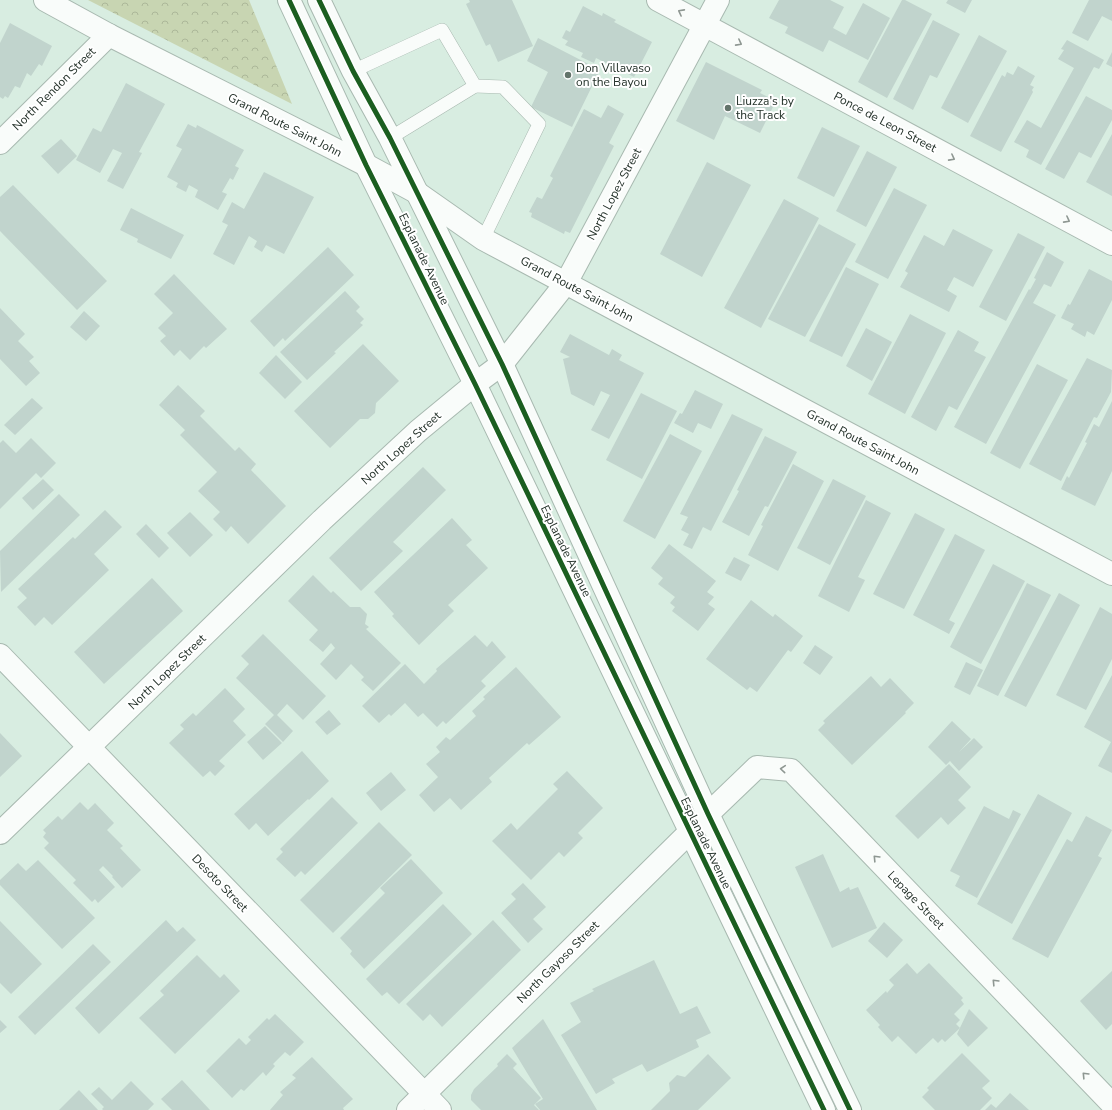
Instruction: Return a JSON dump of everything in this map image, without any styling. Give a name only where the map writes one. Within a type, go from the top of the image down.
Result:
[{"type":"street","name":"Grand Route Saint John","points":[[45,0],[108,35],[366,165],[416,192],[483,239],[1112,574]]},
{"type":"street","name":"Esplanade Avenue","points":[[289,0],[366,165],[475,384],[689,832],[824,1110]]},
{"type":"street","name":"Esplanade Avenue","points":[[319,0],[353,71],[390,138],[502,364],[708,814],[850,1110]]},
{"type":"street","name":"Ponce de Leon Street","points":[[658,0],[1112,244]]},
{"type":"street","name":"North Lopez Street","points":[[0,833],[322,520],[418,431],[475,384],[502,364],[566,283],[718,0]]},
{"type":"street","name":"North Rendon Street","points":[[0,144],[108,35]]},
{"type":"street","name":"Desoto Street","points":[[0,655],[440,1110]]},
{"type":"street","name":"Lepage Street","points":[[708,814],[757,767],[791,770],[1109,1104]]},
{"type":"street","name":"North Gayoso Street","points":[[408,1110],[708,814]]},
{"type":"lane","points":[[353,71],[442,30],[475,86]]},
{"type":"lane","points":[[390,138],[475,86],[503,87],[538,124],[483,239]]},
{"type":"green space","points":[[88,0],[249,0],[292,104]]},
{"type":"building","points":[[469,0],[512,0],[533,46],[498,62],[490,44],[486,46],[466,4],[470,2]]},
{"type":"building","points":[[779,0],[830,0],[844,7],[833,28],[846,35],[863,3],[890,18],[868,60],[829,40],[823,52],[785,33],[788,27],[769,18]]},
{"type":"building","points":[[902,0],[905,0],[932,14],[887,98],[858,82]]},
{"type":"building","points":[[948,0],[972,0],[965,13],[946,3]]},
{"type":"building","points":[[1089,0],[1112,0],[1112,21],[1102,16],[1088,41],[1072,33]]},
{"type":"building","points":[[583,6],[602,16],[603,13],[616,20],[614,22],[652,42],[634,77],[596,58],[594,63],[581,57],[583,53],[565,45],[568,41],[562,38],[566,30],[570,32]]},
{"type":"building","points":[[933,20],[960,34],[937,78],[930,75],[913,110],[893,99]]},
{"type":"building","points":[[10,23],[52,46],[42,66],[39,64],[31,76],[27,73],[20,88],[15,86],[8,98],[5,96],[3,99],[0,97],[0,43]]},
{"type":"building","points":[[979,35],[1007,51],[968,123],[941,108]]},
{"type":"building","points":[[538,38],[600,70],[572,127],[531,107],[548,72],[527,61]]},
{"type":"building","points":[[1067,40],[1104,60],[1099,69],[1094,67],[1041,165],[1026,157],[1029,150],[1014,142],[1027,120],[1041,128],[1074,68],[1058,59],[1064,50],[1061,49]]},
{"type":"building","points":[[1112,52],[1112,67],[1106,64]]},
{"type":"building","name":"Liuzza's by the Track","points":[[706,62],[762,90],[760,93],[776,101],[760,133],[725,116],[714,140],[676,121]]},
{"type":"building","points":[[1018,66],[1035,76],[1030,85],[1034,87],[1032,90],[1033,92],[1001,152],[970,136],[1002,75],[1005,77],[1007,72],[1013,75]]},
{"type":"building","points":[[126,83],[165,104],[139,152],[142,153],[123,189],[107,181],[122,153],[113,149],[100,173],[76,160],[93,128],[101,132]]},
{"type":"building","points":[[1086,96],[1112,110],[1112,120],[1091,158],[1079,152],[1064,179],[1045,169]]},
{"type":"building","points":[[608,105],[624,114],[609,143],[614,146],[570,233],[565,231],[564,234],[531,217],[532,213],[529,212],[537,197],[542,199],[553,178],[550,176],[584,109],[601,118]]},
{"type":"building","points":[[188,124],[196,128],[197,125],[244,150],[235,166],[239,168],[233,180],[230,178],[222,192],[227,194],[218,210],[195,197],[198,190],[189,185],[186,192],[176,187],[178,183],[167,177],[182,149],[176,146]]},
{"type":"building","points":[[822,127],[860,146],[834,197],[797,178]]},
{"type":"building","points":[[1112,134],[1112,196],[1086,182]]},
{"type":"building","points":[[61,139],[77,156],[58,174],[41,156]]},
{"type":"building","points":[[867,151],[897,167],[866,227],[836,211]]},
{"type":"building","points":[[707,162],[751,185],[702,277],[660,254]]},
{"type":"building","points":[[264,172],[314,197],[284,254],[266,245],[262,252],[254,247],[257,241],[249,236],[234,265],[213,254],[228,225],[222,222],[232,202],[244,209]]},
{"type":"building","points":[[13,185],[107,281],[77,310],[0,231],[0,197]]},
{"type":"building","points":[[894,188],[927,205],[888,279],[855,262]]},
{"type":"building","points":[[784,199],[819,218],[761,328],[724,308]]},
{"type":"building","points":[[131,208],[184,235],[171,259],[137,242],[138,239],[120,230]]},
{"type":"building","points":[[819,224],[856,244],[805,337],[768,319]]},
{"type":"building","points":[[953,229],[993,250],[973,287],[954,277],[947,290],[957,296],[949,312],[900,287],[908,273],[905,271],[924,235],[944,246]]},
{"type":"building","points":[[1018,233],[1045,247],[1006,321],[979,307]]},
{"type":"building","points":[[328,247],[354,275],[285,341],[283,338],[274,347],[250,321]]},
{"type":"building","points":[[1047,252],[1064,262],[1051,287],[1044,284],[1033,303],[1056,315],[986,444],[954,427],[1029,289],[1030,290],[1036,279],[1034,278]]},
{"type":"building","points":[[846,267],[879,284],[842,357],[809,341]]},
{"type":"building","points":[[1089,269],[1112,281],[1112,300],[1094,335],[1087,331],[1085,337],[1071,329],[1074,324],[1061,318],[1068,304],[1070,305]]},
{"type":"building","points":[[174,274],[227,329],[206,348],[204,346],[190,360],[180,350],[174,356],[160,341],[166,336],[158,328],[173,313],[154,294]]},
{"type":"building","points":[[345,291],[360,307],[356,311],[364,319],[360,323],[363,325],[307,380],[280,352]]},
{"type":"building","points":[[0,308],[25,334],[18,341],[34,357],[29,361],[40,373],[26,386],[0,359]]},
{"type":"building","points":[[84,311],[100,326],[86,341],[70,327]]},
{"type":"building","points":[[910,314],[946,333],[905,414],[868,394]]},
{"type":"building","points":[[866,328],[892,342],[872,381],[846,366]]},
{"type":"building","points":[[958,330],[979,342],[974,351],[986,357],[957,410],[949,406],[936,431],[911,417]]},
{"type":"building","points":[[570,334],[609,355],[612,349],[622,355],[619,360],[644,373],[609,439],[591,430],[610,395],[601,391],[594,406],[571,394],[563,359],[570,357],[560,352]]},
{"type":"building","points":[[363,344],[399,381],[376,403],[375,413],[368,419],[360,419],[330,448],[294,411]]},
{"type":"building","points":[[276,355],[302,382],[285,399],[259,373]]},
{"type":"building","points":[[1087,358],[1112,370],[1111,392],[1097,418],[1094,417],[1061,481],[1029,464]]},
{"type":"building","points":[[1037,364],[1068,380],[1020,469],[990,453]]},
{"type":"building","points":[[178,385],[205,411],[200,416],[235,451],[239,447],[256,464],[251,470],[286,506],[248,544],[231,526],[226,532],[213,519],[220,512],[198,491],[217,472],[180,435],[185,430],[159,405]]},
{"type":"building","points":[[695,390],[723,404],[711,429],[698,423],[693,433],[674,423],[680,413],[682,414]]},
{"type":"building","points":[[641,393],[677,411],[642,479],[606,460]]},
{"type":"building","points":[[32,398],[43,408],[15,435],[4,425]]},
{"type":"building","points":[[1112,401],[1112,471],[1095,506],[1061,489],[1067,476],[1069,478],[1087,443],[1085,442],[1094,424],[1099,427]]},
{"type":"building","points":[[732,414],[763,429],[711,531],[703,527],[692,549],[683,545],[689,534],[681,530],[688,517],[680,514]]},
{"type":"building","points":[[670,434],[702,451],[655,539],[623,521]]},
{"type":"building","points":[[765,436],[797,452],[768,507],[765,506],[749,536],[722,522],[739,491],[737,490]]},
{"type":"building","points":[[31,438],[56,463],[41,478],[36,473],[0,509],[0,443],[3,440],[16,453]]},
{"type":"building","points":[[793,464],[824,481],[778,571],[748,555],[763,526],[761,525]]},
{"type":"building","points":[[423,467],[446,490],[393,542],[403,551],[361,591],[329,558]]},
{"type":"building","points":[[43,479],[54,490],[33,510],[22,498]]},
{"type":"building","points":[[833,479],[866,496],[830,565],[797,548]]},
{"type":"building","points":[[59,494],[80,515],[1,592],[0,551]]},
{"type":"building","points":[[866,500],[891,513],[858,577],[865,580],[849,612],[818,596]]},
{"type":"building","points":[[105,510],[122,527],[94,554],[109,570],[52,625],[44,617],[35,626],[17,607],[27,598],[18,589],[73,537],[75,539]]},
{"type":"building","points":[[190,512],[213,535],[190,557],[167,533]]},
{"type":"building","points":[[915,513],[945,529],[904,609],[873,594]]},
{"type":"building","points":[[452,518],[472,540],[466,545],[488,568],[448,605],[454,611],[419,645],[392,616],[394,614],[374,592]]},
{"type":"building","points":[[146,524],[169,548],[159,558],[136,534]]},
{"type":"building","points":[[955,534],[985,550],[949,620],[955,623],[949,634],[913,615]]},
{"type":"building","points":[[669,544],[716,581],[707,592],[714,597],[708,604],[715,609],[698,631],[672,611],[675,607],[670,603],[675,597],[658,584],[663,578],[651,568]]},
{"type":"building","points":[[734,557],[750,565],[741,581],[725,573]]},
{"type":"building","points":[[993,564],[1025,581],[981,664],[950,647]]},
{"type":"building","points":[[313,575],[331,593],[333,591],[350,607],[360,607],[367,614],[365,624],[369,627],[366,629],[401,663],[373,691],[361,680],[364,677],[351,664],[336,680],[320,664],[335,648],[331,643],[323,652],[309,640],[318,630],[288,601]]},
{"type":"building","points":[[152,578],[183,611],[104,684],[74,652]]},
{"type":"building","points":[[1027,583],[1051,595],[998,696],[977,686]]},
{"type":"building","points":[[1059,593],[1080,605],[1026,707],[1004,696]]},
{"type":"building","points":[[751,600],[773,617],[775,614],[803,636],[791,652],[788,650],[757,692],[750,687],[747,690],[706,659]]},
{"type":"building","points":[[1100,607],[1112,614],[1112,659],[1086,710],[1056,695]]},
{"type":"building","points":[[263,634],[326,696],[303,720],[287,704],[277,715],[293,731],[283,742],[265,724],[274,715],[236,678],[249,664],[241,656]]},
{"type":"building","points":[[475,635],[487,647],[492,641],[506,657],[481,681],[486,686],[446,724],[443,721],[437,727],[423,713],[418,717],[405,703],[391,716],[389,714],[379,723],[362,706],[405,664],[424,684],[437,671],[436,669]]},
{"type":"building","points":[[815,645],[833,657],[820,675],[803,663]]},
{"type":"building","points":[[966,662],[983,670],[970,695],[954,687]]},
{"type":"building","points":[[516,667],[561,717],[529,745],[527,743],[489,778],[492,782],[461,810],[450,798],[434,812],[419,795],[438,777],[426,764],[440,752],[436,747],[446,737],[450,740],[476,716],[472,711],[485,699],[483,697]]},
{"type":"building","points":[[1112,675],[1112,773],[1098,766],[1111,742],[1084,727]]},
{"type":"building","points":[[871,676],[881,687],[890,678],[914,703],[905,712],[906,713],[852,765],[818,730],[825,723],[823,721]]},
{"type":"building","points":[[225,688],[245,709],[233,721],[246,735],[219,761],[225,766],[215,776],[210,771],[203,777],[169,743],[184,729],[180,725],[193,713],[196,716]]},
{"type":"building","points":[[329,710],[341,724],[327,735],[315,722]]},
{"type":"building","points":[[952,721],[971,739],[959,752],[974,738],[983,747],[959,771],[950,761],[946,765],[928,747]]},
{"type":"building","points":[[265,726],[282,743],[263,760],[247,742]]},
{"type":"building","points":[[0,733],[22,756],[0,777]]},
{"type":"building","points":[[302,751],[329,781],[268,836],[256,823],[249,830],[234,814]]},
{"type":"building","points":[[949,764],[971,787],[958,800],[966,808],[948,825],[941,817],[918,839],[895,816]]},
{"type":"building","points":[[567,771],[603,808],[578,833],[583,838],[564,857],[559,852],[531,880],[492,841],[511,823],[517,830],[558,789],[553,784]]},
{"type":"building","points":[[391,772],[406,790],[381,811],[366,793]]},
{"type":"building","points":[[1038,794],[1072,813],[1012,924],[977,904]]},
{"type":"building","points":[[332,797],[358,823],[305,875],[301,871],[295,877],[276,859],[283,852],[280,849]]},
{"type":"building","points":[[80,802],[88,810],[95,803],[114,823],[107,830],[123,846],[120,848],[141,870],[122,888],[103,866],[99,870],[115,887],[98,903],[95,899],[92,902],[73,883],[76,880],[44,848],[49,843],[43,837],[46,833],[43,830],[58,816],[62,820]]},
{"type":"building","points":[[984,806],[1009,819],[1013,810],[1021,814],[977,898],[955,886],[960,876],[950,871]]},
{"type":"building","points":[[1086,816],[1112,830],[1098,856],[1102,858],[1048,958],[1012,939],[1067,839],[1072,842]]},
{"type":"building","points":[[379,822],[412,855],[333,933],[300,900]]},
{"type":"building","points":[[823,854],[840,892],[849,887],[850,890],[858,887],[877,928],[832,948],[795,867]]},
{"type":"building","points":[[411,859],[443,893],[364,969],[350,954],[352,951],[340,938],[385,893],[380,888]]},
{"type":"building","points":[[38,860],[95,918],[62,949],[0,885],[0,880],[18,863],[26,871]]},
{"type":"building","points":[[523,883],[546,907],[533,919],[543,929],[528,943],[501,913],[516,899],[511,894]]},
{"type":"building","points":[[443,904],[472,934],[399,1004],[387,992],[382,996],[366,979]]},
{"type":"building","points":[[166,920],[177,932],[183,927],[196,940],[99,1034],[75,1008]]},
{"type":"building","points":[[493,920],[521,950],[442,1027],[430,1014],[423,1021],[406,1004]]},
{"type":"building","points":[[0,921],[42,964],[11,994],[0,983]]},
{"type":"building","points":[[884,922],[903,940],[887,958],[868,941]]},
{"type":"building","points":[[93,944],[111,962],[35,1035],[18,1017]]},
{"type":"building","points":[[197,955],[220,978],[224,974],[240,991],[175,1054],[139,1018],[164,995],[160,991]]},
{"type":"building","points":[[654,960],[680,1014],[697,1006],[711,1033],[696,1040],[699,1047],[647,1072],[642,1064],[612,1079],[615,1083],[596,1094],[561,1035],[581,1022],[570,1003],[594,991],[592,989]]},
{"type":"building","points":[[907,963],[917,974],[929,963],[963,998],[961,1000],[964,1004],[954,1014],[960,1020],[956,1024],[960,1028],[945,1042],[942,1039],[938,1043],[933,1038],[916,1054],[898,1036],[892,1042],[878,1027],[880,1025],[866,1010],[886,991],[887,993],[894,985],[889,980]]},
{"type":"building","points":[[1112,971],[1112,1024],[1106,1030],[1080,1001]]},
{"type":"building","points":[[969,1009],[988,1028],[968,1047],[957,1034]]},
{"type":"building","points":[[275,1014],[304,1042],[290,1056],[285,1052],[273,1064],[275,1066],[266,1076],[263,1072],[244,1091],[241,1089],[232,1098],[206,1071],[239,1038],[246,1045],[251,1040],[248,1037],[267,1018],[269,1020]]},
{"type":"building","points":[[543,1019],[597,1110],[540,1110],[535,1104],[543,1099],[512,1048]]},
{"type":"building","points":[[0,1020],[7,1027],[0,1033]]},
{"type":"building","points":[[962,1053],[990,1081],[982,1088],[992,1098],[980,1110],[935,1110],[922,1097],[929,1090],[927,1088]]},
{"type":"building","points":[[507,1054],[517,1064],[513,1068],[541,1098],[534,1105],[539,1110],[481,1110],[471,1100],[471,1095],[474,1089],[498,1066],[497,1064]]},
{"type":"building","points":[[708,1054],[731,1078],[698,1110],[651,1110],[670,1091],[669,1083],[677,1075],[685,1077]]},
{"type":"building","points":[[312,1057],[353,1099],[343,1108],[344,1110],[270,1110],[283,1095],[280,1092],[296,1078],[292,1075]]},
{"type":"building","points":[[182,1080],[210,1110],[172,1110],[161,1099]]},
{"type":"building","points":[[131,1081],[154,1104],[148,1110],[103,1110],[102,1109],[104,1107],[91,1094],[99,1087],[112,1100]]},
{"type":"building","points":[[79,1090],[98,1110],[59,1110]]},
{"type":"building","points":[[1010,1093],[1029,1110],[985,1110],[991,1104],[996,1108]]},
{"type":"cycle path","points":[[289,0],[366,165],[475,384],[824,1110]]},
{"type":"cycle path","points":[[319,0],[353,71],[390,138],[502,364],[708,814],[850,1110]]},
{"type":"place","name":"Don Villavaso on the Bayou","points":[[568,75]]},
{"type":"place","name":"Liuzza's by the Track","points":[[728,108]]}]
